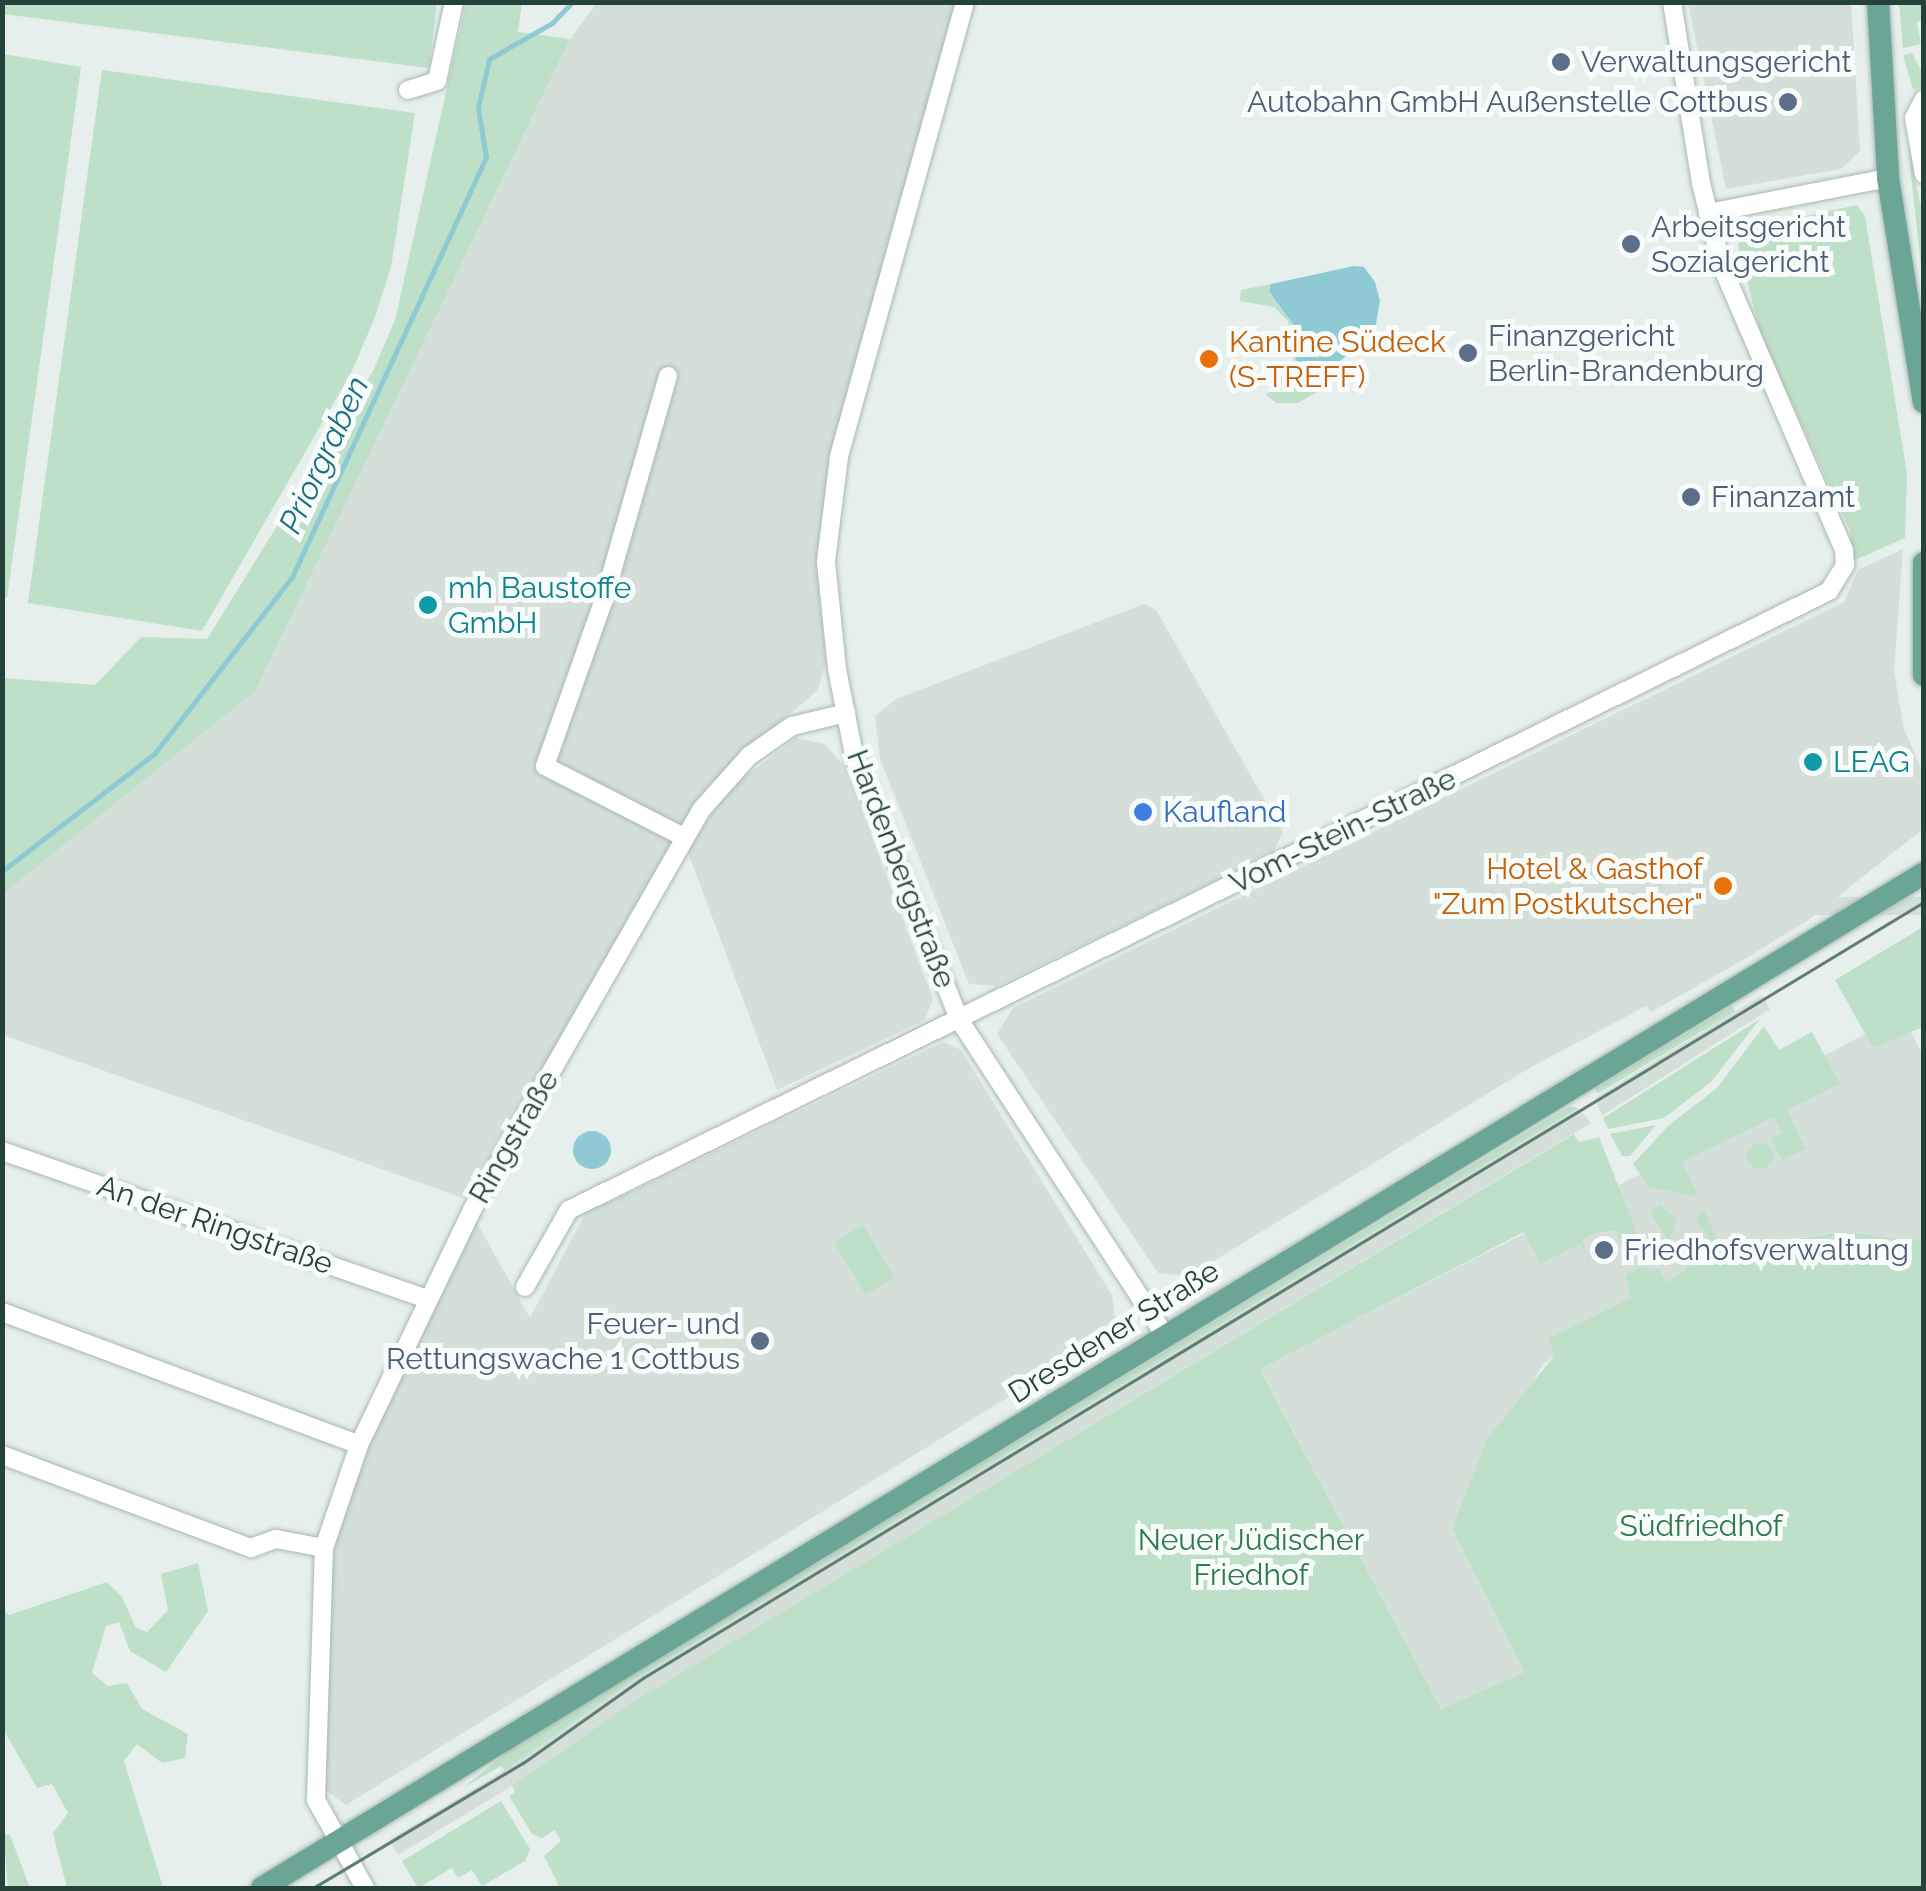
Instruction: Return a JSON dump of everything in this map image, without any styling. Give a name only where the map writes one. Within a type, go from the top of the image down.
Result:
[{"type":"main road","points":[[1878,2],[1888,178],[1924,402]]},
{"type":"main road","points":[[1924,563],[1924,675]]},
{"type":"main road","name":"Dresdener Straße","points":[[262,1888],[1924,873]]},
{"type":"street","points":[[408,90],[437,81],[454,2]]},
{"type":"street","name":"Hardenbergstraße","points":[[964,2],[838,457],[826,562],[844,705],[855,760],[960,1021],[1164,1334]]},
{"type":"street","name":"Vom-Stein-Straße","points":[[525,1287],[569,1210],[960,1021],[1829,590],[1845,566],[1839,535],[1752,340],[1708,213],[1672,2]]},
{"type":"street","points":[[1921,100],[1914,118],[1924,174]]},
{"type":"street","points":[[1708,213],[1888,178]]},
{"type":"street","points":[[668,376],[604,602],[546,766],[684,837]]},
{"type":"street","name":"Ringstraße","points":[[365,1888],[316,1800],[324,1548],[360,1445],[428,1298],[684,837],[748,756],[844,705]]},
{"type":"street","name":"An der Ringstraße","points":[[2,1151],[428,1298]]},
{"type":"street","points":[[2,1312],[360,1445]]},
{"type":"street","points":[[2,1455],[250,1548],[276,1539],[324,1548]]},
{"type":"shaded area","points":[[597,3],[960,3],[831,455],[816,564],[826,661],[818,690],[736,760],[469,1200],[3,1035],[3,894],[255,690],[570,39]]},
{"type":"shaded area","points":[[1688,3],[1851,3],[1860,151],[1841,169],[1726,189]]},
{"type":"shaded area","points":[[1903,549],[1894,671],[1904,729],[1923,772],[1923,829],[1807,921],[1748,957],[1651,1012],[1646,1006],[1531,1067],[1189,1276],[1158,1273],[997,1034],[1013,1008],[1844,602],[1858,570]]},
{"type":"shaded area","points":[[1144,604],[1156,610],[1283,832],[1273,853],[997,986],[969,984],[880,759],[875,716],[896,699]]},
{"type":"shaded area","points":[[796,738],[825,744],[845,767],[933,999],[925,1020],[777,1090],[687,850],[729,789]]},
{"type":"shaded area","points":[[1746,897],[1923,897],[1923,915],[1746,915]]},
{"type":"shaded area","points":[[1762,995],[1770,1009],[1602,1116],[1595,1098]]},
{"type":"shaded area","points":[[1909,1028],[1923,1055],[1923,1241],[1842,1232],[1749,1244],[1622,1308],[1543,1364],[1452,1529],[1526,1672],[1441,1709],[1260,1368],[1802,1092],[1792,1073],[1865,1034],[1873,1048]]},
{"type":"shaded area","points":[[943,1042],[961,1050],[1112,1295],[1116,1322],[1104,1338],[346,1805],[325,1790],[333,1553],[367,1447],[476,1221],[530,1318],[585,1214]]},
{"type":"shaded area","points":[[1578,1108],[1591,1123],[641,1697],[532,1774],[398,1855],[389,1840],[521,1760],[632,1681]]},
{"type":"green space","points":[[3,2],[437,3],[429,68],[3,14]]},
{"type":"green space","points":[[466,3],[522,3],[518,32],[570,39],[255,691],[3,894],[3,678],[95,685],[141,637],[207,639],[373,371],[395,320]]},
{"type":"green space","points":[[1899,3],[1923,3],[1923,21],[1917,22],[1921,44],[1903,48]]},
{"type":"green space","points":[[1912,53],[1924,76],[1923,87],[1913,90],[1903,55]]},
{"type":"green space","points":[[3,54],[81,67],[7,598],[2,597]]},
{"type":"green space","points":[[102,70],[415,113],[391,267],[375,317],[352,371],[202,631],[28,603]]},
{"type":"green space","points":[[1908,147],[1923,216],[1923,285]]},
{"type":"green space","points":[[1857,205],[1865,216],[1907,473],[1905,538],[1853,561],[1850,531],[1760,332],[1738,245],[1744,229]]},
{"type":"green space","points":[[1271,284],[1269,293],[1300,334],[1293,378],[1312,382],[1322,376],[1317,392],[1298,403],[1276,403],[1266,395],[1294,361],[1288,321],[1274,307],[1240,301],[1241,290]]},
{"type":"green space","points":[[1923,927],[1923,1027],[1873,1048],[1835,980]]},
{"type":"green space","points":[[1732,1006],[1735,1011],[1598,1094],[1595,1088]]},
{"type":"green space","points":[[1760,1019],[1711,1082],[1664,1118],[1608,1129],[1603,1118]]},
{"type":"green space","points":[[1764,1026],[1779,1050],[1812,1032],[1840,1084],[1787,1110],[1806,1149],[1782,1160],[1771,1138],[1782,1133],[1774,1117],[1682,1162],[1698,1197],[1649,1187],[1633,1164],[1669,1125],[1717,1088]]},
{"type":"green space","points":[[1570,1106],[1578,1108],[632,1681],[505,1771],[501,1766],[463,1788],[512,1748]]},
{"type":"green space","points":[[1656,1125],[1630,1156],[1622,1156],[1610,1134]]},
{"type":"green space","name":"Südfriedhof","points":[[1574,1134],[1579,1142],[1599,1137],[1642,1246],[1624,1255],[1616,1230],[1595,1233],[1581,1240],[1593,1270],[1580,1244],[1540,1264],[1524,1232],[1260,1369],[1441,1709],[1525,1672],[1452,1529],[1487,1439],[1555,1355],[1548,1339],[1631,1298],[1626,1275],[1646,1265],[1650,1272],[1658,1268],[1666,1283],[1709,1253],[1709,1237],[1695,1220],[1704,1209],[1721,1250],[1842,1232],[1923,1241],[1923,1888],[560,1888],[544,1856],[561,1841],[555,1830],[542,1838],[532,1834],[509,1796],[515,1792],[512,1786],[641,1697]]},
{"type":"green space","points":[[1760,1143],[1769,1147],[1773,1156],[1769,1165],[1760,1169],[1751,1165],[1747,1156],[1751,1147]]},
{"type":"green space","points":[[1659,1204],[1677,1220],[1669,1242],[1650,1212]]},
{"type":"green space","points":[[863,1225],[894,1277],[865,1295],[834,1243]]},
{"type":"green space","points":[[198,1563],[208,1611],[166,1672],[130,1651],[119,1622],[106,1626],[92,1673],[108,1686],[127,1683],[142,1709],[188,1734],[185,1758],[162,1763],[137,1744],[124,1761],[163,1887],[67,1888],[53,1833],[68,1813],[52,1784],[37,1788],[3,1729],[3,1609],[9,1615],[107,1582],[122,1597],[136,1628],[147,1632],[168,1610],[161,1574]]},
{"type":"green space","points":[[501,1801],[530,1849],[525,1861],[482,1886],[472,1870],[458,1878],[452,1868],[418,1888],[402,1861]]},
{"type":"green space","points":[[3,1834],[10,1835],[30,1888],[8,1888]]},
{"type":"water","points":[[1364,267],[1375,282],[1380,301],[1374,335],[1312,382],[1301,383],[1293,378],[1300,334],[1269,292],[1271,284]]},
{"type":"water","points":[[592,1131],[605,1137],[611,1150],[605,1163],[592,1169],[579,1163],[573,1150],[579,1137]]},
{"type":"waterway","name":"Priorgraben","points":[[2,871],[155,753],[292,577],[486,157],[478,108],[489,59],[552,23],[572,2]]},
{"type":"tram line","points":[[313,1888],[523,1763],[643,1678],[1924,902]]},
{"type":"place","name":"Verwaltungsgericht","points":[[1561,62]]},
{"type":"place","name":"Autobahn GmbH Außenstelle Cottbus","points":[[1788,102]]},
{"type":"place","name":"Arbeitsgericht Sozialgericht","points":[[1631,244]]},
{"type":"place","name":"Finanzgericht Berlin-Brandenburg","points":[[1468,353]]},
{"type":"place","name":"Kantine Südeck (S-TREFF)","points":[[1209,359]]},
{"type":"place","name":"Finanzamt","points":[[1691,497]]},
{"type":"place","name":"mh Baustoffe GmbH","points":[[428,605]]},
{"type":"place","name":"LEAG","points":[[1813,762]]},
{"type":"place","name":"Kaufland","points":[[1143,812]]},
{"type":"place","name":"Hotel & Gasthof \"Zum Postkutscher\"","points":[[1723,886]]},
{"type":"place","name":"Friedhofsverwaltung","points":[[1604,1250]]},
{"type":"place","name":"Feuer- und Rettungswache 1 Cottbus","points":[[760,1341]]},
{"type":"park label","name":"Neuer Jüdischer Friedhof","points":[[1251,1557]]}]
